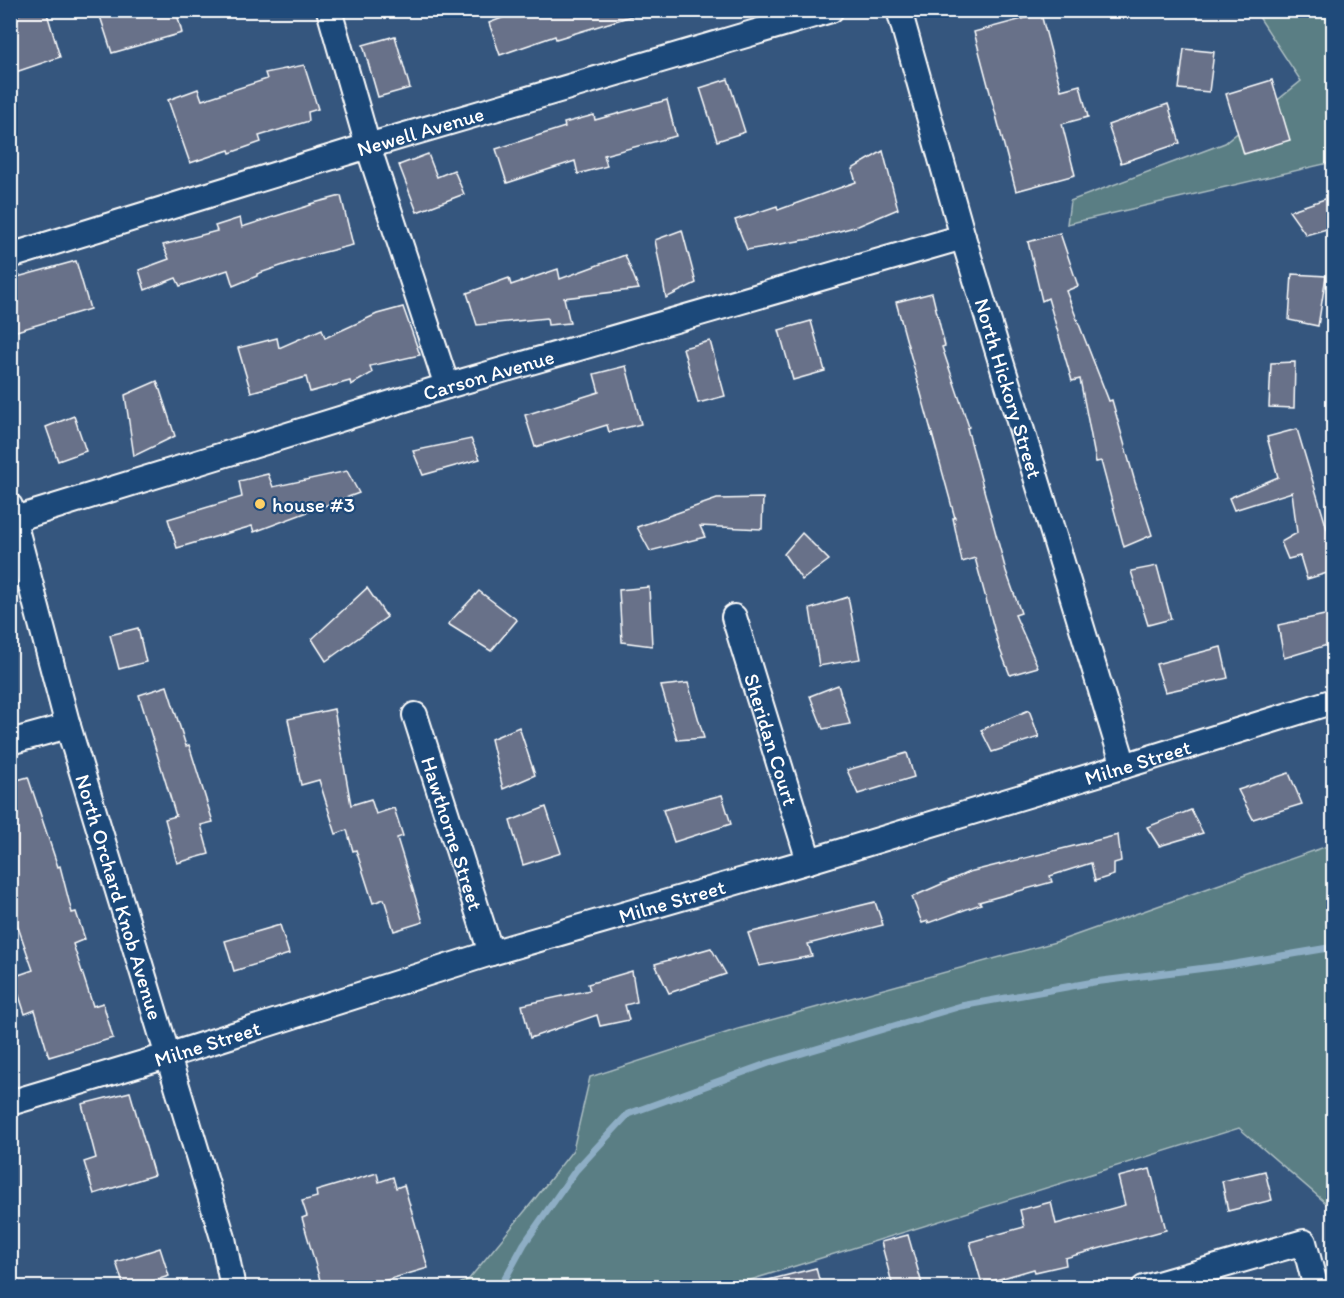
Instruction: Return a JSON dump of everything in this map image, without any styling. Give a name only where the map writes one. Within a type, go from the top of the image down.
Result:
[{"type":"street","points":[[329,10],[368,146],[447,387]]},
{"type":"street","name":"Newell Avenue","points":[[10,256],[368,146],[831,10]]},
{"type":"street","name":"North Hickory Street","points":[[899,10],[963,237],[1124,766]]},
{"type":"street","name":"Carson Avenue","points":[[13,512],[963,237]]},
{"type":"street","name":"North Orchard Knob Avenue","points":[[13,512],[68,726],[223,1238],[233,1287]]},
{"type":"street","name":"Sheridan Court","points":[[734,617],[809,861]]},
{"type":"street","name":"Milne Street","points":[[10,1102],[167,1056],[491,953],[809,861],[1334,701]]},
{"type":"street","name":"Hawthorne Street","points":[[415,715],[491,953]]},
{"type":"street","points":[[10,742],[68,726]]},
{"type":"street","points":[[1144,1287],[1304,1242],[1316,1287]]},
{"type":"green space","points":[[1259,11],[1333,11],[1333,162],[1067,224],[1070,201],[1225,143],[1301,81],[1259,17]]},
{"type":"green space","points":[[1333,844],[1333,1209],[1239,1128],[728,1287],[454,1287],[469,1279],[573,1150],[590,1077],[738,1029],[1059,941]]},
{"type":"building","points":[[31,10],[46,10],[60,57],[10,74],[10,17]]},
{"type":"building","points":[[98,10],[176,10],[182,33],[112,53]]},
{"type":"building","points":[[523,10],[634,10],[635,15],[556,39],[555,36],[500,55],[489,23]]},
{"type":"building","points":[[1041,14],[1061,90],[1080,85],[1088,117],[1062,124],[1075,175],[1016,191],[974,32]]},
{"type":"building","points":[[395,36],[410,88],[378,97],[363,45]]},
{"type":"building","points":[[1184,49],[1214,52],[1209,92],[1179,89]]},
{"type":"building","points":[[304,65],[318,109],[308,112],[309,121],[259,136],[261,142],[230,153],[229,150],[190,163],[168,100],[198,89],[202,100],[267,79],[265,73]]},
{"type":"building","points":[[728,79],[745,132],[717,141],[700,88]]},
{"type":"building","points":[[1272,80],[1290,140],[1244,154],[1226,94]]},
{"type":"building","points":[[667,100],[676,136],[604,155],[607,166],[578,174],[575,161],[507,183],[496,149],[565,127],[564,123],[594,115],[595,120]]},
{"type":"building","points":[[1168,104],[1180,143],[1121,163],[1108,125]]},
{"type":"building","points":[[883,151],[898,209],[858,226],[810,239],[747,250],[735,220],[777,206],[778,210],[856,182],[852,169]]},
{"type":"building","points":[[428,154],[437,177],[454,170],[464,194],[417,212],[399,165]]},
{"type":"building","points":[[341,196],[353,245],[313,255],[257,274],[233,286],[228,270],[180,286],[176,278],[145,290],[139,270],[169,259],[163,245],[217,231],[215,226],[240,218],[242,227]]},
{"type":"building","points":[[1334,196],[1334,227],[1306,235],[1289,211]]},
{"type":"building","points":[[682,230],[696,283],[666,298],[655,240]]},
{"type":"building","points":[[1060,233],[1078,286],[1066,291],[1109,401],[1112,400],[1152,535],[1124,547],[1101,461],[1096,462],[1080,379],[1072,381],[1048,298],[1042,301],[1028,242]]},
{"type":"building","points":[[625,255],[639,289],[564,298],[570,323],[548,325],[547,318],[477,325],[467,293],[509,278],[511,285],[558,269],[560,279]]},
{"type":"building","points":[[76,261],[90,309],[10,333],[10,279]]},
{"type":"building","points":[[1292,274],[1326,276],[1318,326],[1289,320]]},
{"type":"building","points":[[932,293],[945,346],[942,347],[969,427],[967,428],[1006,571],[1021,613],[1015,615],[1038,667],[1010,675],[999,647],[975,558],[962,562],[953,518],[955,518],[896,302]]},
{"type":"building","points":[[403,307],[420,355],[370,366],[372,373],[351,385],[350,381],[310,392],[306,377],[251,392],[238,348],[277,338],[279,348],[322,329],[325,338],[377,314]]},
{"type":"building","points":[[811,321],[825,371],[793,380],[779,330]]},
{"type":"building","points":[[710,341],[725,396],[698,403],[683,348]]},
{"type":"building","points":[[1295,362],[1294,408],[1269,407],[1271,363]]},
{"type":"building","points":[[626,366],[641,424],[609,432],[607,425],[535,447],[525,415],[599,392],[594,374]]},
{"type":"building","points":[[157,381],[175,436],[134,456],[125,395]]},
{"type":"building","points":[[74,416],[86,451],[58,461],[46,427]]},
{"type":"building","points":[[1297,429],[1334,552],[1334,571],[1307,579],[1300,556],[1288,559],[1281,542],[1297,533],[1292,492],[1234,510],[1229,498],[1278,477],[1267,437]]},
{"type":"building","points":[[471,439],[480,459],[423,475],[413,451]]},
{"type":"building","points":[[347,471],[359,493],[254,532],[252,526],[177,548],[168,519],[242,497],[239,481],[268,474],[273,487]]},
{"type":"building","points":[[763,498],[762,529],[700,526],[705,537],[650,551],[637,527],[717,499]]},
{"type":"building","points":[[802,533],[829,560],[802,580],[784,554]]},
{"type":"building","points":[[1157,566],[1171,619],[1148,625],[1131,571]]},
{"type":"building","points":[[649,587],[652,646],[622,642],[619,590]]},
{"type":"building","points":[[367,588],[387,617],[326,661],[312,639]]},
{"type":"building","points":[[479,591],[517,620],[491,651],[448,624]]},
{"type":"building","points":[[848,597],[860,659],[819,666],[810,609]]},
{"type":"building","points":[[1334,613],[1334,643],[1284,658],[1278,625]]},
{"type":"building","points":[[138,628],[146,662],[119,669],[110,635]]},
{"type":"building","points":[[1221,647],[1228,678],[1165,692],[1156,664]]},
{"type":"building","points":[[688,683],[704,738],[677,740],[661,686]]},
{"type":"building","points":[[838,685],[850,724],[823,729],[810,696]]},
{"type":"building","points":[[167,686],[186,746],[189,745],[213,822],[201,825],[209,854],[177,863],[165,819],[176,816],[139,695]]},
{"type":"building","points":[[334,709],[351,805],[371,799],[376,814],[394,808],[403,836],[397,838],[423,922],[394,931],[384,899],[373,903],[347,830],[336,834],[319,780],[301,785],[288,719]]},
{"type":"building","points":[[1029,710],[1039,737],[992,752],[981,730]]},
{"type":"building","points":[[519,727],[535,775],[503,789],[491,739]]},
{"type":"building","points":[[907,753],[914,777],[858,794],[847,770]]},
{"type":"building","points":[[1289,773],[1302,804],[1253,819],[1238,790]]},
{"type":"building","points":[[28,777],[58,867],[60,866],[72,913],[76,912],[85,939],[73,944],[93,1006],[103,1003],[113,1038],[49,1057],[35,1010],[25,1014],[13,977],[33,970],[10,904],[10,782]]},
{"type":"building","points":[[722,795],[731,824],[674,842],[663,810]]},
{"type":"building","points":[[546,807],[561,853],[523,865],[510,821]]},
{"type":"building","points":[[1191,810],[1203,833],[1159,846],[1147,827]]},
{"type":"building","points":[[1118,835],[1121,861],[1114,863],[1114,875],[1095,881],[1091,863],[1050,876],[1052,882],[979,902],[981,904],[928,923],[928,921],[922,923],[912,897],[969,872]]},
{"type":"building","points":[[875,902],[883,925],[808,944],[812,956],[759,966],[748,933]]},
{"type":"building","points":[[280,925],[289,954],[234,971],[225,941]]},
{"type":"building","points":[[711,948],[726,974],[669,993],[655,964]]},
{"type":"building","points":[[632,971],[637,1002],[625,1005],[629,1020],[600,1026],[597,1015],[530,1038],[522,1005],[590,990],[588,984]]},
{"type":"building","points":[[130,1092],[154,1175],[94,1194],[84,1162],[96,1158],[82,1104]]},
{"type":"building","points":[[1150,1169],[1166,1230],[1065,1258],[1066,1265],[1035,1272],[1034,1269],[982,1284],[970,1242],[1024,1227],[1020,1210],[1051,1202],[1056,1224],[1125,1205],[1118,1177]]},
{"type":"building","points":[[1265,1171],[1272,1200],[1228,1211],[1222,1181]]},
{"type":"building","points":[[377,1173],[379,1182],[393,1177],[396,1188],[404,1185],[428,1268],[363,1287],[322,1287],[302,1218],[307,1216],[302,1201],[317,1197],[316,1191]]},
{"type":"building","points":[[908,1235],[922,1284],[893,1287],[881,1242]]},
{"type":"building","points":[[160,1248],[169,1276],[134,1287],[124,1287],[116,1262]]},
{"type":"building","points":[[816,1268],[821,1287],[765,1287],[764,1281]]},
{"type":"waterway","points":[[500,1288],[524,1244],[576,1170],[628,1114],[769,1063],[961,1006],[1094,982],[1229,965],[1334,947]]},
{"type":"place","name":"house #3","points":[[260,504]]}]
